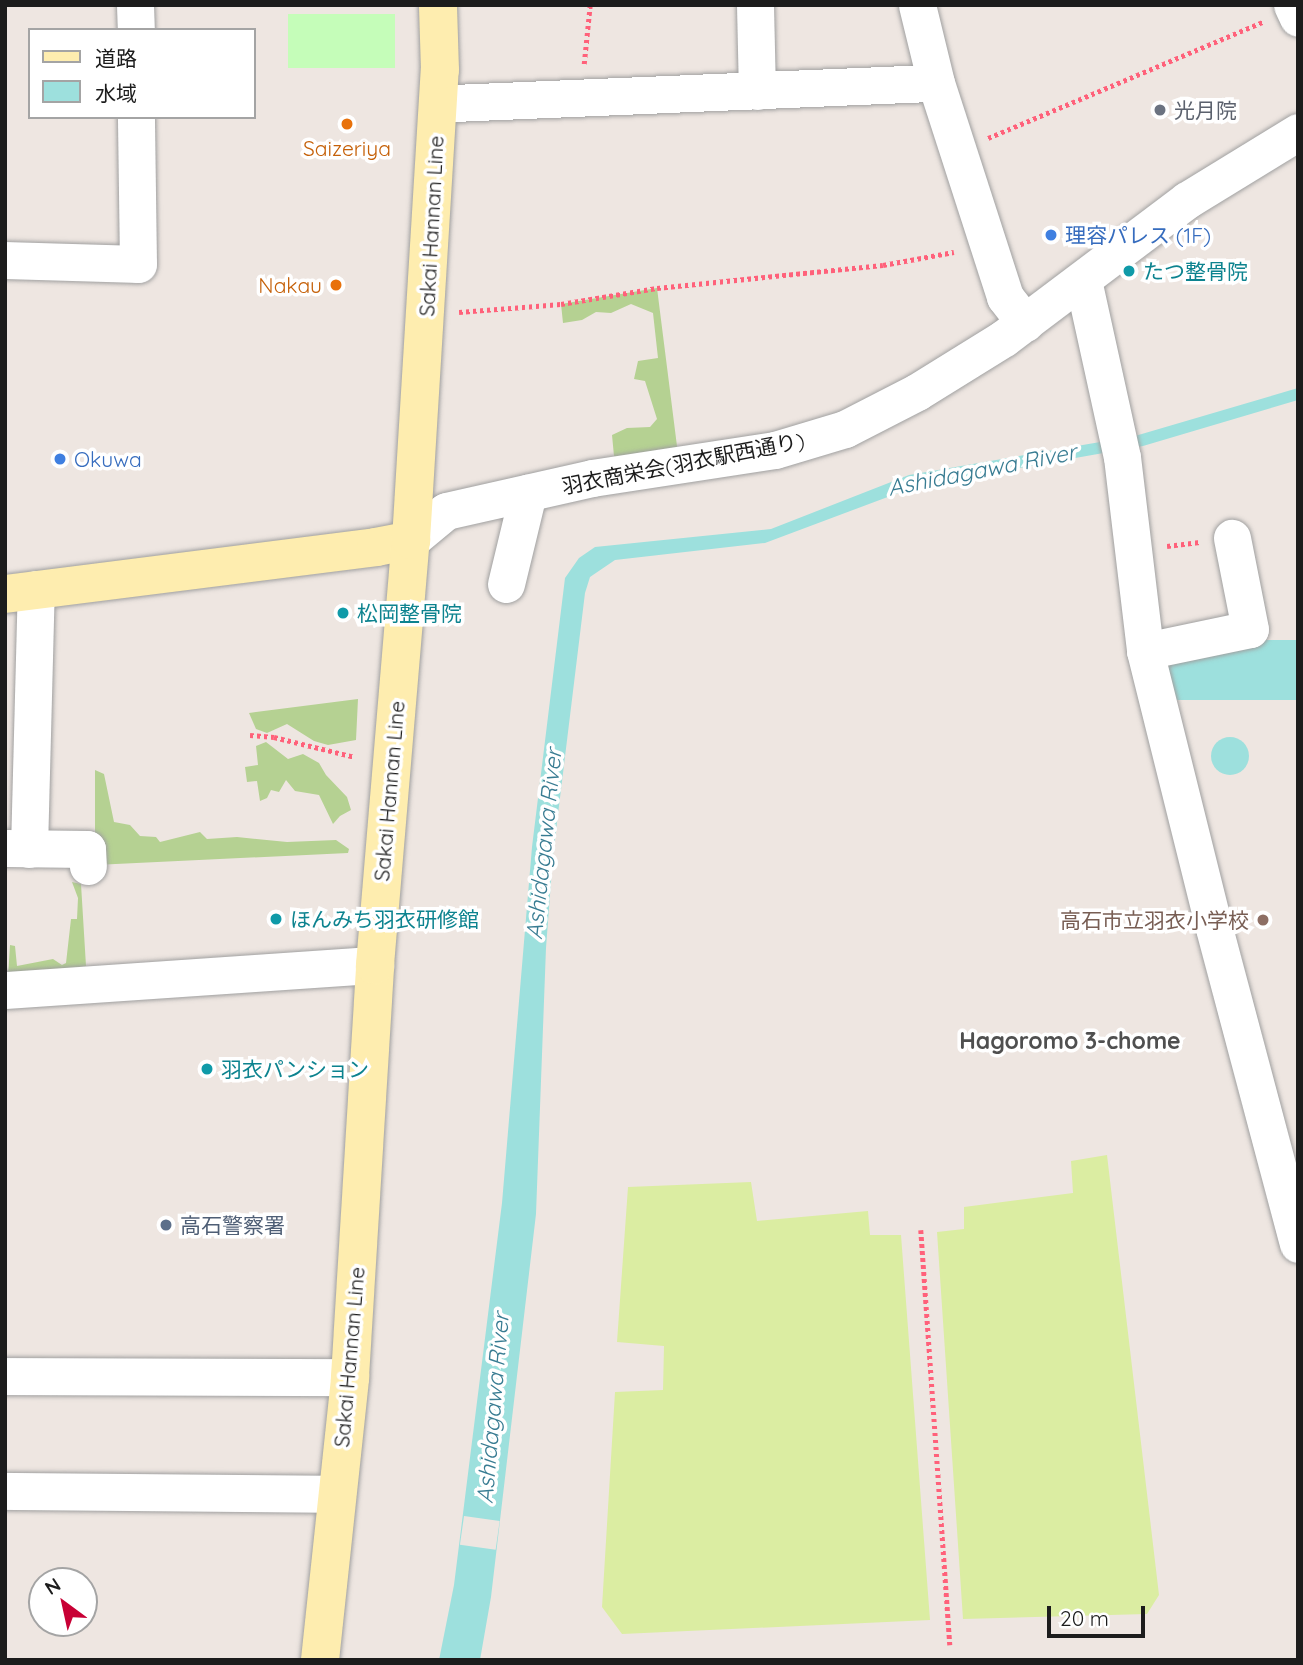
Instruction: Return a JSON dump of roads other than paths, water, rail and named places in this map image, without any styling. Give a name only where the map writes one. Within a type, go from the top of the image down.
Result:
[{"type":"main road","name":"Sakai Hannan Line","points":[[320,1660],[350,1377],[374,965],[411,540],[440,70],[438,5]]},
{"type":"main road","points":[[21,591],[376,547],[411,540]]},
{"type":"street","points":[[135,5],[136,28]]},
{"type":"street","points":[[755,5],[757,90]]},
{"type":"street","points":[[917,5],[936,83],[1005,297],[1024,323]]},
{"type":"street","points":[[453,103],[580,100],[936,83]]},
{"type":"street","points":[[5,260],[138,264],[136,119]]},
{"type":"street","name":"羽衣商栄会(羽衣駅西通り)","points":[[411,540],[446,511],[592,478],[775,450],[845,429],[917,392],[1024,323],[1186,200],[1298,132]]},
{"type":"street","points":[[1083,280],[1119,441],[1146,651],[1214,928],[1298,1244]]},
{"type":"street","points":[[506,584],[528,493]]},
{"type":"street","points":[[1146,651],[1250,629],[1232,538]]},
{"type":"street","points":[[21,591],[17,848],[87,849],[88,866]]},
{"type":"street","points":[[5,990],[374,965]]},
{"type":"street","points":[[5,1376],[350,1377]]},
{"type":"street","points":[[5,1491],[337,1494]]},
{"type":"water","name":"Ashidagawa River","points":[[1298,388],[1298,400],[1143,446],[917,486],[765,543],[615,560],[590,577],[585,593],[553,855],[546,948],[536,1214],[491,1597],[480,1660],[439,1660],[454,1585],[502,1203],[532,847],[565,578],[579,558],[595,547],[771,529],[909,475],[1135,436]]},
{"type":"water","points":[[1168,640],[1298,640],[1298,700],[1168,700]]},
{"type":"water","points":[[1230,737],[1243,743],[1249,756],[1243,769],[1230,775],[1217,769],[1211,756],[1217,743]]},
{"type":"place","name":"光月院","points":[[1160,110]]},
{"type":"place","name":"Saizeriya","points":[[347,124]]},
{"type":"place","name":"理容パレス (1F)","points":[[1051,235]]},
{"type":"place","name":"たつ整骨院","points":[[1129,271]]},
{"type":"place","name":"Nakau","points":[[336,285]]},
{"type":"place","name":"Okuwa","points":[[60,459]]},
{"type":"place","name":"松岡整骨院","points":[[343,613]]},
{"type":"place","name":"ほんみち羽衣研修館","points":[[276,919]]},
{"type":"place","name":"高石市立羽衣小学校","points":[[1263,920]]},
{"type":"place","name":"羽衣パンション","points":[[207,1069]]},
{"type":"place","name":"高石警察署","points":[[166,1225]]},
{"type":"district","name":"Hagoromo 3-chome","points":[[1070,1041]]}]
